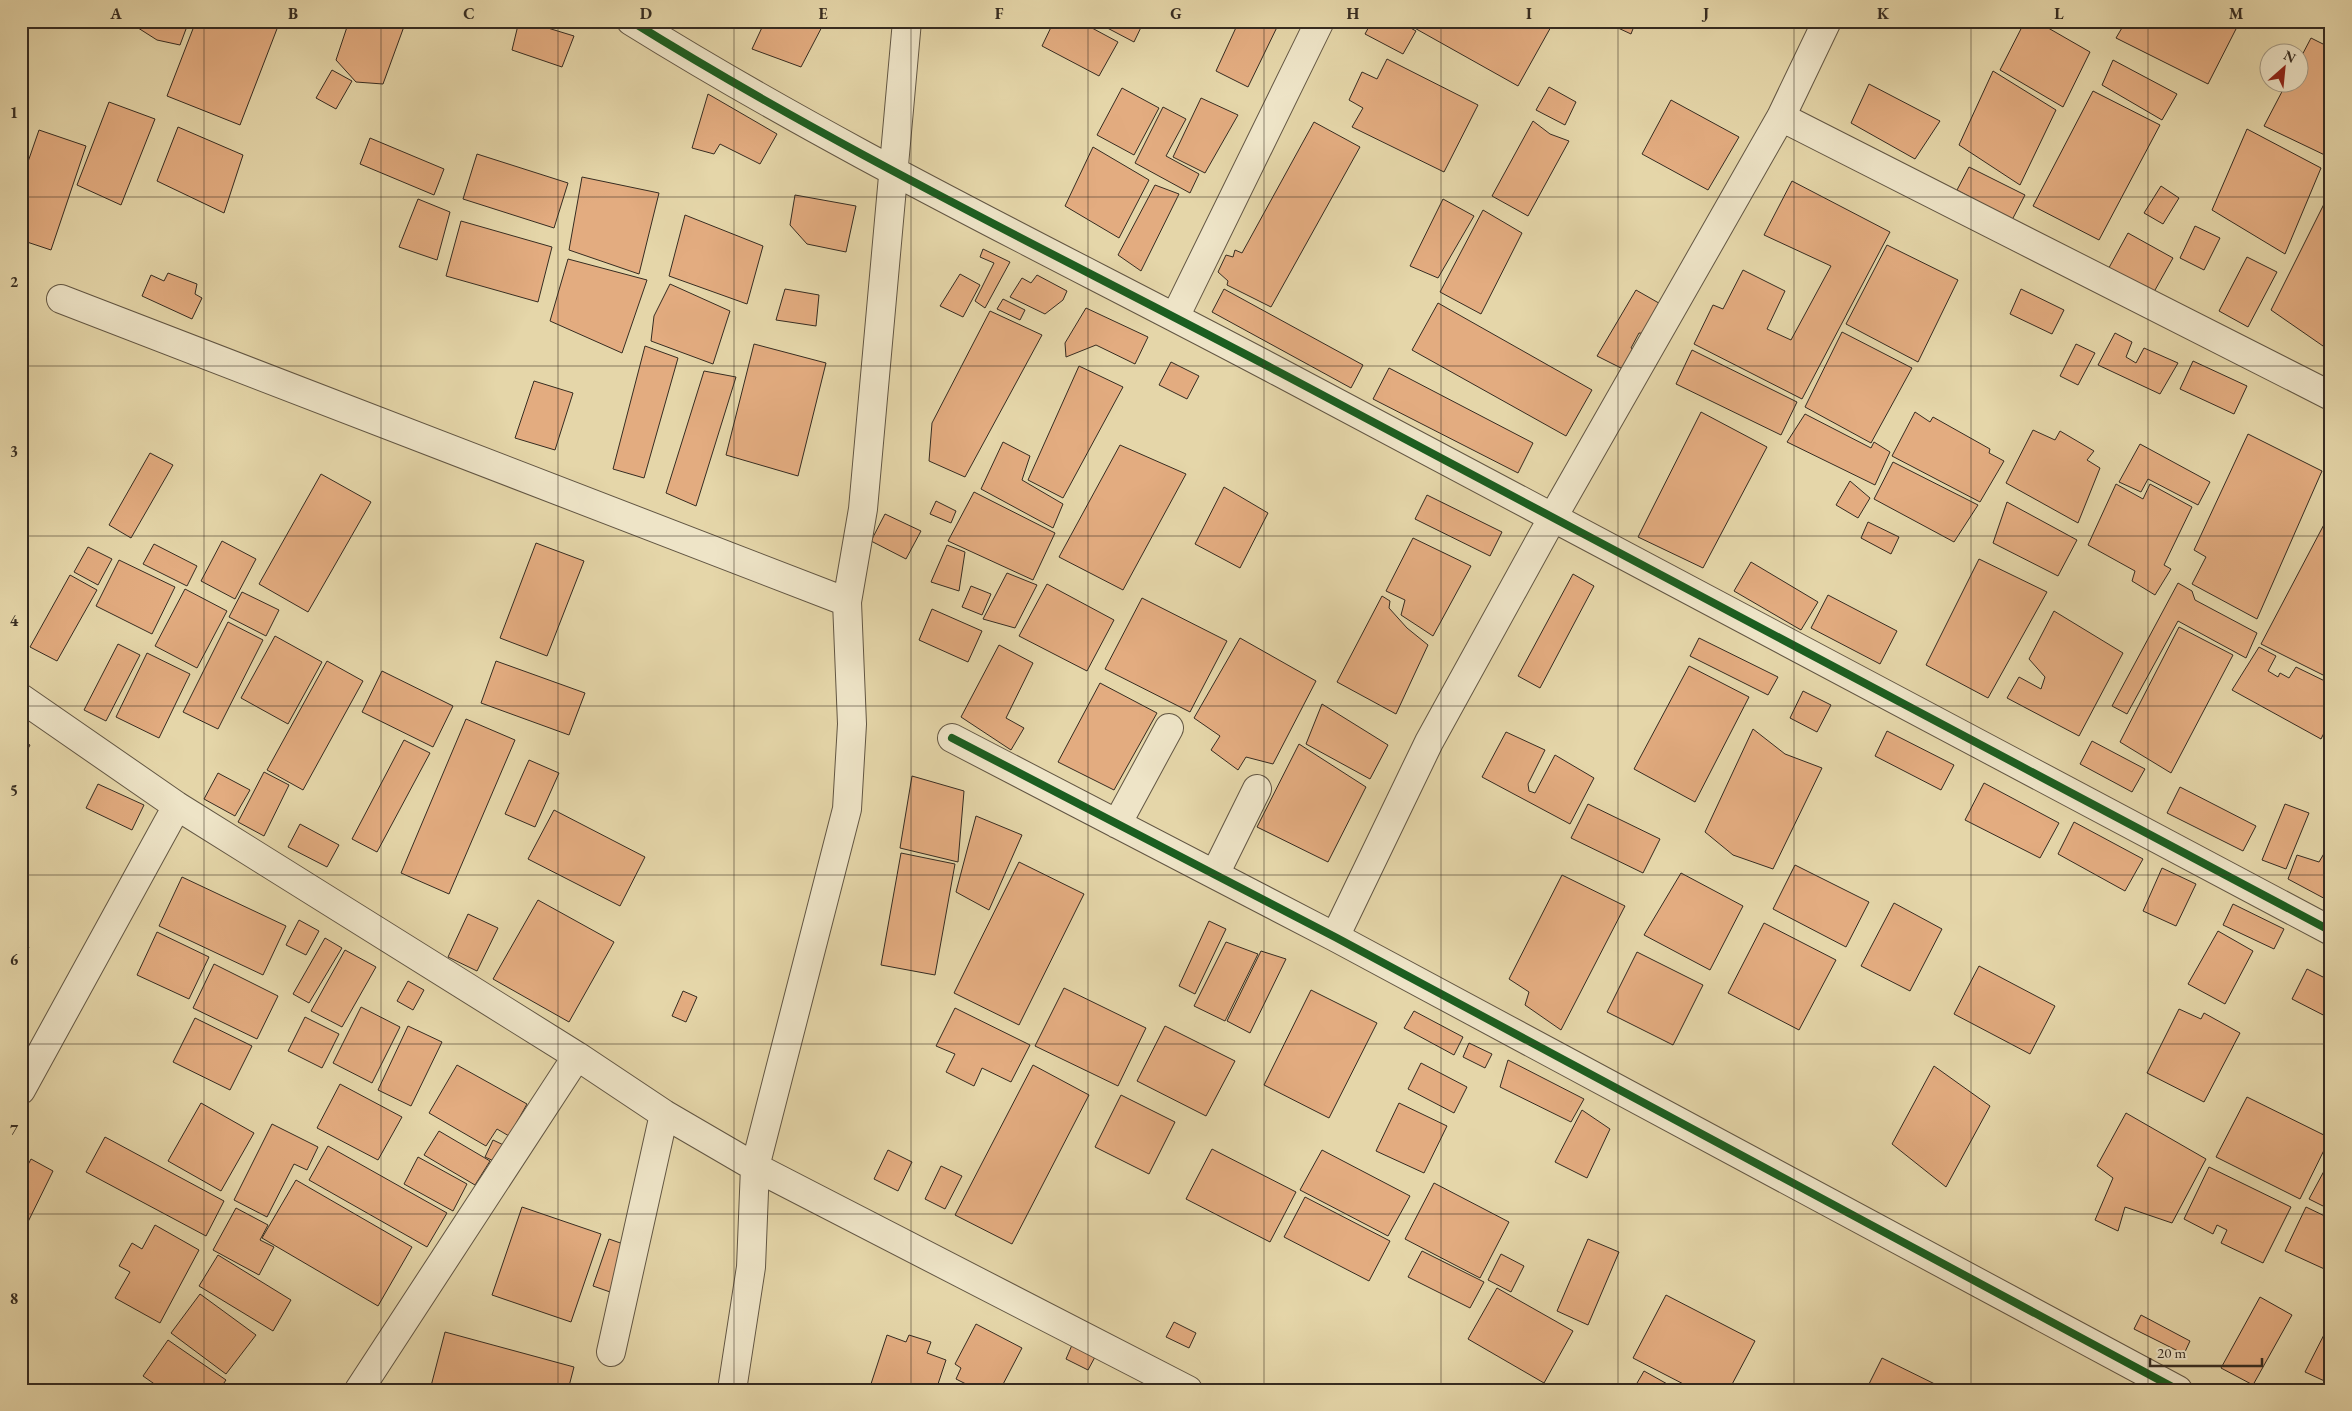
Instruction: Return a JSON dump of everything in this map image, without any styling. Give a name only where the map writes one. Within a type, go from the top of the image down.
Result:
[{"type":"street","points":[[632,21],[717,75],[966,211],[1176,317],[2331,931]]},
{"type":"street","points":[[732,1390],[751,1267],[755,1167],[847,809],[852,724],[847,602],[863,509],[892,170],[907,21]]},
{"type":"street","points":[[1176,317],[1320,21]]},
{"type":"street","points":[[1335,937],[1429,742],[1553,517],[1782,117],[1827,21]]},
{"type":"street","points":[[1782,117],[2331,396]]},
{"type":"street","points":[[61,299],[847,602]]},
{"type":"street","points":[[21,698],[177,806],[577,1056],[664,1114],[755,1167],[1188,1390]]},
{"type":"street","points":[[1117,824],[1169,728]]},
{"type":"street","points":[[952,738],[1335,937],[2178,1390]]},
{"type":"street","points":[[1215,874],[1257,789]]},
{"type":"street","points":[[21,1090],[177,806]]},
{"type":"street","points":[[359,1390],[577,1056]]},
{"type":"street","points":[[611,1352],[664,1114]]},
{"type":"building","points":[[137,21],[189,21],[180,45],[157,40],[135,26]]},
{"type":"building","points":[[196,21],[280,21],[240,125],[167,96]]},
{"type":"building","points":[[349,21],[406,21],[383,84],[356,82],[336,60]]},
{"type":"building","points":[[519,21],[525,21],[574,36],[562,67],[512,50]]},
{"type":"building","points":[[765,21],[825,21],[801,67],[752,49]]},
{"type":"building","points":[[1054,21],[1079,21],[1118,42],[1099,76],[1042,46]]},
{"type":"building","points":[[1094,21],[1144,21],[1134,42]]},
{"type":"building","points":[[1239,21],[1280,21],[1248,87],[1216,71]]},
{"type":"building","points":[[1372,21],[1398,21],[1416,31],[1403,54],[1365,34]]},
{"type":"building","points":[[1402,21],[1546,21],[1552,25],[1518,86]]},
{"type":"building","points":[[1603,21],[1636,21],[1631,34]]},
{"type":"building","points":[[2025,21],[2036,21],[2090,52],[2063,107],[2000,70]]},
{"type":"building","points":[[2126,21],[2226,21],[2237,27],[2208,84],[2116,38]]},
{"type":"building","points":[[2311,38],[2331,48],[2331,158],[2264,126],[2282,92],[2310,92],[2309,42]]},
{"type":"building","points":[[1387,59],[1478,105],[1444,172],[1352,127],[1363,108],[1349,100],[1362,72],[1377,79]]},
{"type":"building","points":[[2113,60],[2177,94],[2162,120],[2102,85]]},
{"type":"building","points":[[332,70],[352,81],[336,109],[316,98]]},
{"type":"building","points":[[1993,71],[2056,110],[2020,185],[1959,145]]},
{"type":"building","points":[[1869,84],[1940,121],[1915,159],[1851,123]]},
{"type":"building","points":[[1549,87],[1576,102],[1565,125],[1536,110]]},
{"type":"building","points":[[1122,88],[1159,108],[1134,155],[1097,135]]},
{"type":"building","points":[[2093,91],[2160,125],[2099,240],[2033,206]]},
{"type":"building","points":[[708,94],[777,134],[760,164],[720,144],[714,154],[692,148]]},
{"type":"building","points":[[1201,98],[1238,115],[1205,173],[1173,157]]},
{"type":"building","points":[[1671,100],[1739,137],[1708,190],[1642,154]]},
{"type":"building","points":[[109,102],[155,119],[121,205],[77,185]]},
{"type":"building","points":[[1163,107],[1186,119],[1166,156],[1199,174],[1190,193],[1135,163]]},
{"type":"building","points":[[1533,121],[1550,134],[1569,141],[1528,216],[1492,196]]},
{"type":"building","points":[[1314,122],[1360,147],[1271,307],[1227,285],[1228,281],[1218,272],[1226,255],[1233,257],[1235,250],[1242,253]]},
{"type":"building","points":[[178,127],[243,155],[224,213],[157,181]]},
{"type":"building","points":[[2247,129],[2321,168],[2285,254],[2212,210]]},
{"type":"building","points":[[39,130],[86,146],[51,250],[21,240],[21,182]]},
{"type":"building","points":[[370,138],[444,169],[434,195],[360,164]]},
{"type":"building","points":[[1093,147],[1149,180],[1119,238],[1065,206]]},
{"type":"building","points":[[477,154],[568,183],[554,228],[463,199]]},
{"type":"building","points":[[1969,167],[2025,195],[2012,220],[1957,190]]},
{"type":"building","points":[[582,177],[659,193],[639,274],[569,250]]},
{"type":"building","points":[[1792,181],[1890,232],[1802,399],[1694,344],[1713,305],[1723,309],[1743,270],[1785,291],[1767,329],[1791,340],[1831,266],[1764,235]]},
{"type":"building","points":[[1155,185],[1179,194],[1141,271],[1118,255]]},
{"type":"building","points":[[2161,186],[2179,198],[2163,224],[2144,213]]},
{"type":"building","points":[[2331,190],[2331,331],[2323,346],[2271,310]]},
{"type":"building","points":[[795,195],[856,206],[846,252],[807,244],[790,225]]},
{"type":"building","points":[[418,199],[450,212],[437,260],[399,247]]},
{"type":"building","points":[[1443,199],[1474,216],[1438,278],[1410,266]]},
{"type":"building","points":[[1483,210],[1522,233],[1481,314],[1440,292]]},
{"type":"building","points":[[685,215],[763,246],[747,304],[669,276]]},
{"type":"building","points":[[461,221],[552,247],[538,302],[446,276]]},
{"type":"building","points":[[2195,226],[2220,238],[2204,270],[2180,258]]},
{"type":"building","points":[[2128,233],[2173,258],[2150,299],[2105,275]]},
{"type":"building","points":[[1887,245],[1958,280],[1918,362],[1846,324]]},
{"type":"building","points":[[983,249],[1010,262],[985,308],[975,301],[994,263],[980,257]]},
{"type":"building","points":[[2247,257],[2277,272],[2248,327],[2219,311]]},
{"type":"building","points":[[568,259],[647,280],[622,353],[550,321]]},
{"type":"building","points":[[168,273],[197,284],[195,294],[202,298],[192,319],[142,296],[151,275],[164,281]]},
{"type":"building","points":[[960,274],[980,285],[963,317],[940,306]]},
{"type":"building","points":[[1037,275],[1067,291],[1063,300],[1045,314],[1010,297],[1022,278],[1031,283]]},
{"type":"building","points":[[670,284],[730,311],[713,364],[651,341],[654,316]]},
{"type":"building","points":[[785,289],[819,295],[816,326],[776,320]]},
{"type":"building","points":[[1224,289],[1363,365],[1351,388],[1212,312]]},
{"type":"building","points":[[2021,289],[2064,310],[2052,334],[2010,314]]},
{"type":"building","points":[[1636,290],[1664,306],[1650,334],[1639,333],[1631,348],[1637,352],[1627,371],[1597,356]]},
{"type":"building","points":[[1003,299],[1025,310],[1020,320],[997,309]]},
{"type":"building","points":[[1438,303],[1592,390],[1566,436],[1412,350]]},
{"type":"building","points":[[1086,308],[1148,337],[1135,364],[1096,345],[1066,357],[1065,343]]},
{"type":"building","points":[[990,311],[1042,335],[965,477],[929,461],[932,423]]},
{"type":"building","points":[[1842,332],[1912,368],[1871,443],[1805,407]]},
{"type":"building","points":[[2115,333],[2132,342],[2126,357],[2136,363],[2144,348],[2178,363],[2160,394],[2098,365]]},
{"type":"building","points":[[754,344],[826,363],[798,476],[726,455]]},
{"type":"building","points":[[2076,344],[2095,353],[2078,385],[2060,376]]},
{"type":"building","points":[[645,346],[678,358],[644,478],[613,469]]},
{"type":"building","points":[[1692,350],[1797,402],[1781,435],[1676,384]]},
{"type":"building","points":[[2193,361],[2247,386],[2234,414],[2180,389]]},
{"type":"building","points":[[1171,362],[1199,376],[1187,399],[1159,385]]},
{"type":"building","points":[[1079,366],[1123,387],[1063,498],[1028,480]]},
{"type":"building","points":[[1389,368],[1533,443],[1518,473],[1373,399]]},
{"type":"building","points":[[704,371],[736,377],[696,506],[666,493]]},
{"type":"building","points":[[534,381],[573,393],[555,450],[515,438]]},
{"type":"building","points":[[1701,412],[1767,447],[1703,568],[1638,537]]},
{"type":"building","points":[[1915,412],[1930,422],[1933,417],[1990,449],[1989,453],[2004,461],[1980,502],[1892,456]]},
{"type":"building","points":[[1805,414],[1871,448],[1874,442],[1890,452],[1875,485],[1787,442]]},
{"type":"building","points":[[2033,430],[2055,440],[2060,431],[2094,451],[2087,460],[2100,468],[2078,523],[2006,483]]},
{"type":"building","points":[[2248,434],[2322,471],[2257,619],[2192,584],[2206,557],[2194,550]]},
{"type":"building","points":[[1003,442],[1030,456],[1022,480],[1063,504],[1053,528],[981,489]]},
{"type":"building","points":[[2140,444],[2210,482],[2198,505],[2148,479],[2141,492],[2119,482]]},
{"type":"building","points":[[1120,445],[1186,474],[1123,590],[1059,557]]},
{"type":"building","points":[[150,453],[173,465],[131,538],[109,525]]},
{"type":"building","points":[[1893,462],[1978,505],[1954,542],[1874,499]]},
{"type":"building","points":[[321,474],[371,502],[308,612],[259,584]]},
{"type":"building","points":[[1850,481],[1870,498],[1858,518],[1836,505]]},
{"type":"building","points":[[2116,484],[2143,499],[2150,484],[2192,507],[2164,565],[2171,569],[2155,595],[2132,581],[2135,571],[2088,545]]},
{"type":"building","points":[[1224,487],[1268,513],[1240,568],[1195,544]]},
{"type":"building","points":[[974,492],[1055,533],[1033,580],[948,541]]},
{"type":"building","points":[[1427,495],[1502,532],[1490,556],[1415,519]]},
{"type":"building","points":[[936,501],[956,511],[951,523],[930,514]]},
{"type":"building","points":[[2007,502],[2077,540],[2058,576],[1993,543]]},
{"type":"building","points":[[885,514],[921,531],[906,559],[871,541]]},
{"type":"building","points":[[2329,515],[2331,515],[2331,679],[2261,644]]},
{"type":"building","points":[[1868,522],[1899,537],[1891,554],[1861,538]]},
{"type":"building","points":[[1413,538],[1471,566],[1433,636],[1401,615],[1405,600],[1386,591]]},
{"type":"building","points":[[222,541],[256,559],[235,599],[201,581]]},
{"type":"building","points":[[536,543],[584,561],[547,656],[500,638]]},
{"type":"building","points":[[154,544],[197,566],[187,586],[143,564]]},
{"type":"building","points":[[947,545],[965,552],[959,591],[931,582]]},
{"type":"building","points":[[88,547],[112,559],[98,585],[74,572]]},
{"type":"building","points":[[1979,559],[2047,592],[1988,698],[1926,665]]},
{"type":"building","points":[[119,560],[175,587],[152,634],[96,606]]},
{"type":"building","points":[[1751,562],[1818,602],[1801,630],[1734,591]]},
{"type":"building","points":[[1007,573],[1037,585],[1015,628],[983,619]]},
{"type":"building","points":[[1573,574],[1594,586],[1540,688],[1518,676]]},
{"type":"building","points":[[70,575],[97,590],[57,661],[30,647]]},
{"type":"building","points":[[2178,583],[2192,591],[2195,600],[2257,633],[2246,658],[2178,621],[2127,714],[2112,706]]},
{"type":"building","points":[[1047,584],[1114,620],[1087,671],[1019,636]]},
{"type":"building","points":[[971,586],[991,594],[982,615],[962,607]]},
{"type":"building","points":[[185,589],[227,611],[197,668],[155,646]]},
{"type":"building","points":[[242,592],[279,610],[266,636],[229,617]]},
{"type":"building","points":[[1828,595],[1897,631],[1880,664],[1811,628]]},
{"type":"building","points":[[1382,596],[1390,601],[1389,608],[1407,628],[1428,645],[1396,714],[1337,682]]},
{"type":"building","points":[[1142,598],[1227,641],[1190,712],[1105,669]]},
{"type":"building","points":[[932,609],[982,631],[968,662],[919,640]]},
{"type":"building","points":[[2054,611],[2123,653],[2079,736],[2007,698],[2019,677],[2041,689],[2045,677],[2029,659]]},
{"type":"building","points":[[228,622],[263,640],[218,729],[183,712]]},
{"type":"building","points":[[2179,627],[2233,655],[2171,773],[2120,742]]},
{"type":"building","points":[[275,636],[322,662],[288,724],[241,698]]},
{"type":"building","points":[[1240,638],[1316,681],[1273,764],[1246,757],[1238,770],[1211,750],[1220,736],[1194,718]]},
{"type":"building","points":[[1699,638],[1778,677],[1768,695],[1690,656]]},
{"type":"building","points":[[118,644],[140,655],[106,721],[84,710]]},
{"type":"building","points":[[999,645],[1033,663],[1006,718],[1024,728],[1011,750],[961,717]]},
{"type":"building","points":[[2259,647],[2276,656],[2268,671],[2278,677],[2280,673],[2289,678],[2296,667],[2331,684],[2331,719],[2321,739],[2232,690]]},
{"type":"building","points":[[147,653],[190,674],[159,738],[116,717]]},
{"type":"building","points":[[327,661],[363,681],[303,790],[267,770]]},
{"type":"building","points":[[496,661],[585,693],[569,735],[481,703]]},
{"type":"building","points":[[1689,666],[1749,697],[1695,802],[1634,769]]},
{"type":"building","points":[[382,671],[453,706],[433,747],[362,712]]},
{"type":"building","points":[[1100,683],[1157,713],[1114,790],[1058,762]]},
{"type":"building","points":[[1803,691],[1831,705],[1817,732],[1790,718]]},
{"type":"building","points":[[1322,704],[1388,745],[1370,779],[1306,744]]},
{"type":"building","points":[[466,719],[515,740],[449,894],[401,873]]},
{"type":"building","points":[[1753,729],[1785,754],[1822,768],[1773,869],[1733,855],[1705,832]]},
{"type":"building","points":[[1887,731],[1954,765],[1941,790],[1875,756]]},
{"type":"building","points":[[1506,732],[1545,750],[1528,784],[1529,791],[1535,793],[1555,755],[1594,778],[1570,824],[1482,777]]},
{"type":"building","points":[[21,740],[30,745],[21,762]]},
{"type":"building","points":[[404,740],[430,753],[377,852],[352,839]]},
{"type":"building","points":[[2092,741],[2145,769],[2132,792],[2080,764]]},
{"type":"building","points":[[1299,744],[1366,787],[1328,862],[1257,827]]},
{"type":"building","points":[[529,760],[559,773],[535,827],[505,814]]},
{"type":"building","points":[[264,772],[289,785],[264,836],[238,822]]},
{"type":"building","points":[[218,773],[250,790],[235,816],[204,799]]},
{"type":"building","points":[[912,776],[964,791],[958,862],[900,848]]},
{"type":"building","points":[[1984,783],[2059,823],[2040,858],[1965,820]]},
{"type":"building","points":[[98,784],[144,805],[132,830],[86,808]]},
{"type":"building","points":[[2180,787],[2256,826],[2243,851],[2167,813]]},
{"type":"building","points":[[1588,804],[1660,839],[1643,873],[1571,838]]},
{"type":"building","points":[[2285,804],[2309,813],[2286,869],[2262,860]]},
{"type":"building","points":[[554,810],[645,857],[620,906],[528,859]]},
{"type":"building","points":[[976,816],[1022,835],[989,910],[956,892]]},
{"type":"building","points":[[2074,822],[2143,859],[2125,891],[2058,854]]},
{"type":"building","points":[[300,824],[339,845],[327,867],[288,847]]},
{"type":"building","points":[[2329,845],[2331,845],[2331,902],[2288,879],[2297,855],[2319,862]]},
{"type":"building","points":[[901,853],[955,864],[935,975],[881,965]]},
{"type":"building","points":[[1019,862],[1084,894],[1019,1025],[954,993]]},
{"type":"building","points":[[1795,865],[1869,902],[1846,947],[1773,909]]},
{"type":"building","points":[[2162,868],[2196,884],[2176,926],[2143,911]]},
{"type":"building","points":[[1681,873],[1743,906],[1710,970],[1644,935]]},
{"type":"building","points":[[1562,875],[1625,906],[1561,1030],[1525,1005],[1529,992],[1509,979]]},
{"type":"building","points":[[182,877],[286,926],[263,975],[159,926]]},
{"type":"building","points":[[538,900],[614,942],[569,1022],[493,979]]},
{"type":"building","points":[[1894,903],[1942,929],[1910,991],[1861,966]]},
{"type":"building","points":[[2233,904],[2284,929],[2274,949],[2223,925]]},
{"type":"building","points":[[468,914],[498,928],[477,971],[448,957]]},
{"type":"building","points":[[299,920],[319,931],[306,955],[286,945]]},
{"type":"building","points":[[1209,921],[1226,929],[1195,994],[1179,986]]},
{"type":"building","points":[[1764,923],[1836,960],[1799,1030],[1728,993]]},
{"type":"building","points":[[2218,931],[2253,951],[2225,1004],[2188,984]]},
{"type":"building","points":[[157,932],[209,957],[189,999],[137,975]]},
{"type":"building","points":[[325,938],[342,948],[309,1003],[293,994]]},
{"type":"building","points":[[1226,942],[1258,954],[1225,1021],[1194,1006]]},
{"type":"building","points":[[21,943],[29,947],[21,962]]},
{"type":"building","points":[[345,950],[376,967],[342,1027],[311,1011]]},
{"type":"building","points":[[1261,951],[1286,959],[1250,1033],[1227,1021]]},
{"type":"building","points":[[1637,952],[1703,985],[1673,1045],[1607,1012]]},
{"type":"building","points":[[214,964],[278,996],[257,1039],[193,1008]]},
{"type":"building","points":[[1979,966],[2055,1006],[2030,1054],[1954,1014]]},
{"type":"building","points":[[2307,969],[2331,981],[2331,1019],[2292,999]]},
{"type":"building","points":[[408,981],[424,990],[413,1010],[397,1001]]},
{"type":"building","points":[[1064,988],[1146,1028],[1118,1086],[1035,1046]]},
{"type":"building","points":[[1311,990],[1377,1023],[1329,1118],[1264,1085]]},
{"type":"building","points":[[683,991],[697,997],[686,1022],[672,1016]]},
{"type":"building","points":[[361,1007],[400,1027],[372,1083],[333,1063]]},
{"type":"building","points":[[955,1008],[1030,1045],[1011,1082],[982,1068],[974,1086],[946,1072],[955,1054],[936,1046]]},
{"type":"building","points":[[2179,1009],[2201,1019],[2204,1013],[2240,1033],[2204,1102],[2147,1073]]},
{"type":"building","points":[[1414,1011],[1463,1037],[1454,1055],[1404,1028]]},
{"type":"building","points":[[305,1017],[339,1034],[322,1068],[288,1051]]},
{"type":"building","points":[[195,1018],[252,1046],[230,1090],[173,1062]]},
{"type":"building","points":[[408,1026],[442,1042],[411,1106],[378,1090]]},
{"type":"building","points":[[1165,1026],[1235,1061],[1206,1116],[1137,1081]]},
{"type":"building","points":[[1469,1043],[1492,1054],[1485,1068],[1463,1057]]},
{"type":"building","points":[[1508,1060],[1584,1099],[1571,1122],[1500,1087]]},
{"type":"building","points":[[1421,1063],[1467,1087],[1454,1113],[1408,1089]]},
{"type":"building","points":[[457,1065],[527,1104],[509,1136],[497,1129],[486,1146],[429,1113]]},
{"type":"building","points":[[1033,1065],[1089,1095],[1012,1244],[955,1215]]},
{"type":"building","points":[[1934,1066],[1990,1106],[1946,1187],[1892,1144]]},
{"type":"building","points":[[340,1084],[402,1117],[378,1160],[317,1128]]},
{"type":"building","points":[[1121,1095],[1175,1122],[1149,1174],[1095,1147]]},
{"type":"building","points":[[2247,1097],[2330,1138],[2300,1199],[2216,1157]]},
{"type":"building","points":[[201,1103],[254,1133],[221,1191],[168,1161]]},
{"type":"building","points":[[1399,1103],[1447,1126],[1424,1173],[1376,1151]]},
{"type":"building","points":[[1582,1110],[1610,1129],[1587,1178],[1555,1162]]},
{"type":"building","points":[[2126,1113],[2206,1159],[2172,1223],[2125,1207],[2118,1231],[2095,1220],[2113,1178],[2097,1166]]},
{"type":"building","points":[[272,1124],[318,1147],[307,1170],[294,1164],[267,1217],[234,1200]]},
{"type":"building","points":[[439,1131],[490,1161],[475,1185],[424,1155]]},
{"type":"building","points":[[105,1137],[224,1201],[206,1236],[86,1172]]},
{"type":"building","points":[[493,1140],[512,1149],[505,1166],[485,1157]]},
{"type":"building","points":[[328,1146],[447,1213],[427,1247],[309,1180]]},
{"type":"building","points":[[1212,1149],[1296,1192],[1270,1242],[1186,1199]]},
{"type":"building","points":[[888,1150],[912,1162],[898,1191],[874,1179]]},
{"type":"building","points":[[1322,1150],[1410,1196],[1388,1236],[1300,1190]]},
{"type":"building","points":[[418,1157],[467,1184],[453,1211],[404,1184]]},
{"type":"building","points":[[2331,1158],[2331,1210],[2309,1199]]},
{"type":"building","points":[[31,1159],[53,1171],[24,1230],[21,1228],[21,1178]]},
{"type":"building","points":[[941,1166],[962,1176],[945,1209],[925,1199]]},
{"type":"building","points":[[2209,1167],[2291,1207],[2263,1263],[2221,1243],[2227,1230],[2217,1225],[2213,1234],[2184,1219]]},
{"type":"building","points":[[296,1180],[412,1247],[378,1306],[262,1238]]},
{"type":"building","points":[[1434,1183],[1509,1222],[1480,1278],[1405,1239]]},
{"type":"building","points":[[1305,1197],[1390,1241],[1369,1281],[1284,1237]]},
{"type":"building","points":[[522,1207],[601,1234],[571,1322],[492,1295]]},
{"type":"building","points":[[2306,1207],[2331,1219],[2331,1272],[2285,1251]]},
{"type":"building","points":[[236,1208],[268,1225],[260,1240],[274,1247],[259,1275],[213,1250]]},
{"type":"building","points":[[155,1225],[199,1250],[160,1323],[115,1298],[130,1272],[119,1266],[132,1243],[142,1249]]},
{"type":"building","points":[[609,1239],[629,1246],[613,1293],[593,1286]]},
{"type":"building","points":[[1588,1239],[1619,1252],[1588,1325],[1557,1311]]},
{"type":"building","points":[[1422,1251],[1484,1282],[1470,1308],[1408,1277]]},
{"type":"building","points":[[1501,1254],[1524,1266],[1511,1292],[1488,1280]]},
{"type":"building","points":[[218,1255],[291,1300],[273,1331],[199,1286]]},
{"type":"building","points":[[1497,1288],[1573,1331],[1544,1383],[1468,1339]]},
{"type":"building","points":[[200,1294],[256,1335],[226,1374],[171,1333]]},
{"type":"building","points":[[1666,1295],[1755,1341],[1729,1390],[1695,1390],[1633,1358]]},
{"type":"building","points":[[2260,1297],[2292,1315],[2253,1385],[2221,1368]]},
{"type":"building","points":[[2141,1315],[2190,1341],[2184,1354],[2134,1329]]},
{"type":"building","points":[[2331,1321],[2331,1384],[2305,1372]]},
{"type":"building","points":[[1174,1322],[1196,1333],[1189,1348],[1166,1337]]},
{"type":"building","points":[[976,1324],[1022,1348],[1000,1390],[978,1390],[956,1379],[961,1368],[955,1364]]},
{"type":"building","points":[[445,1332],[574,1367],[568,1390],[430,1390]]},
{"type":"building","points":[[887,1335],[906,1342],[909,1335],[931,1342],[927,1353],[946,1360],[936,1390],[869,1390]]},
{"type":"building","points":[[168,1340],[226,1380],[219,1390],[163,1390],[143,1376]]},
{"type":"building","points":[[1072,1345],[1095,1357],[1088,1370],[1066,1359]]},
{"type":"building","points":[[1882,1358],[1947,1390],[1866,1390]]},
{"type":"building","points":[[1644,1371],[1678,1390],[1633,1390]]},
{"type":"cycle path","points":[[631,21],[710,69],[871,159],[1411,441],[2331,931]]},
{"type":"cycle path","points":[[952,738],[1335,937],[2178,1390]]}]
